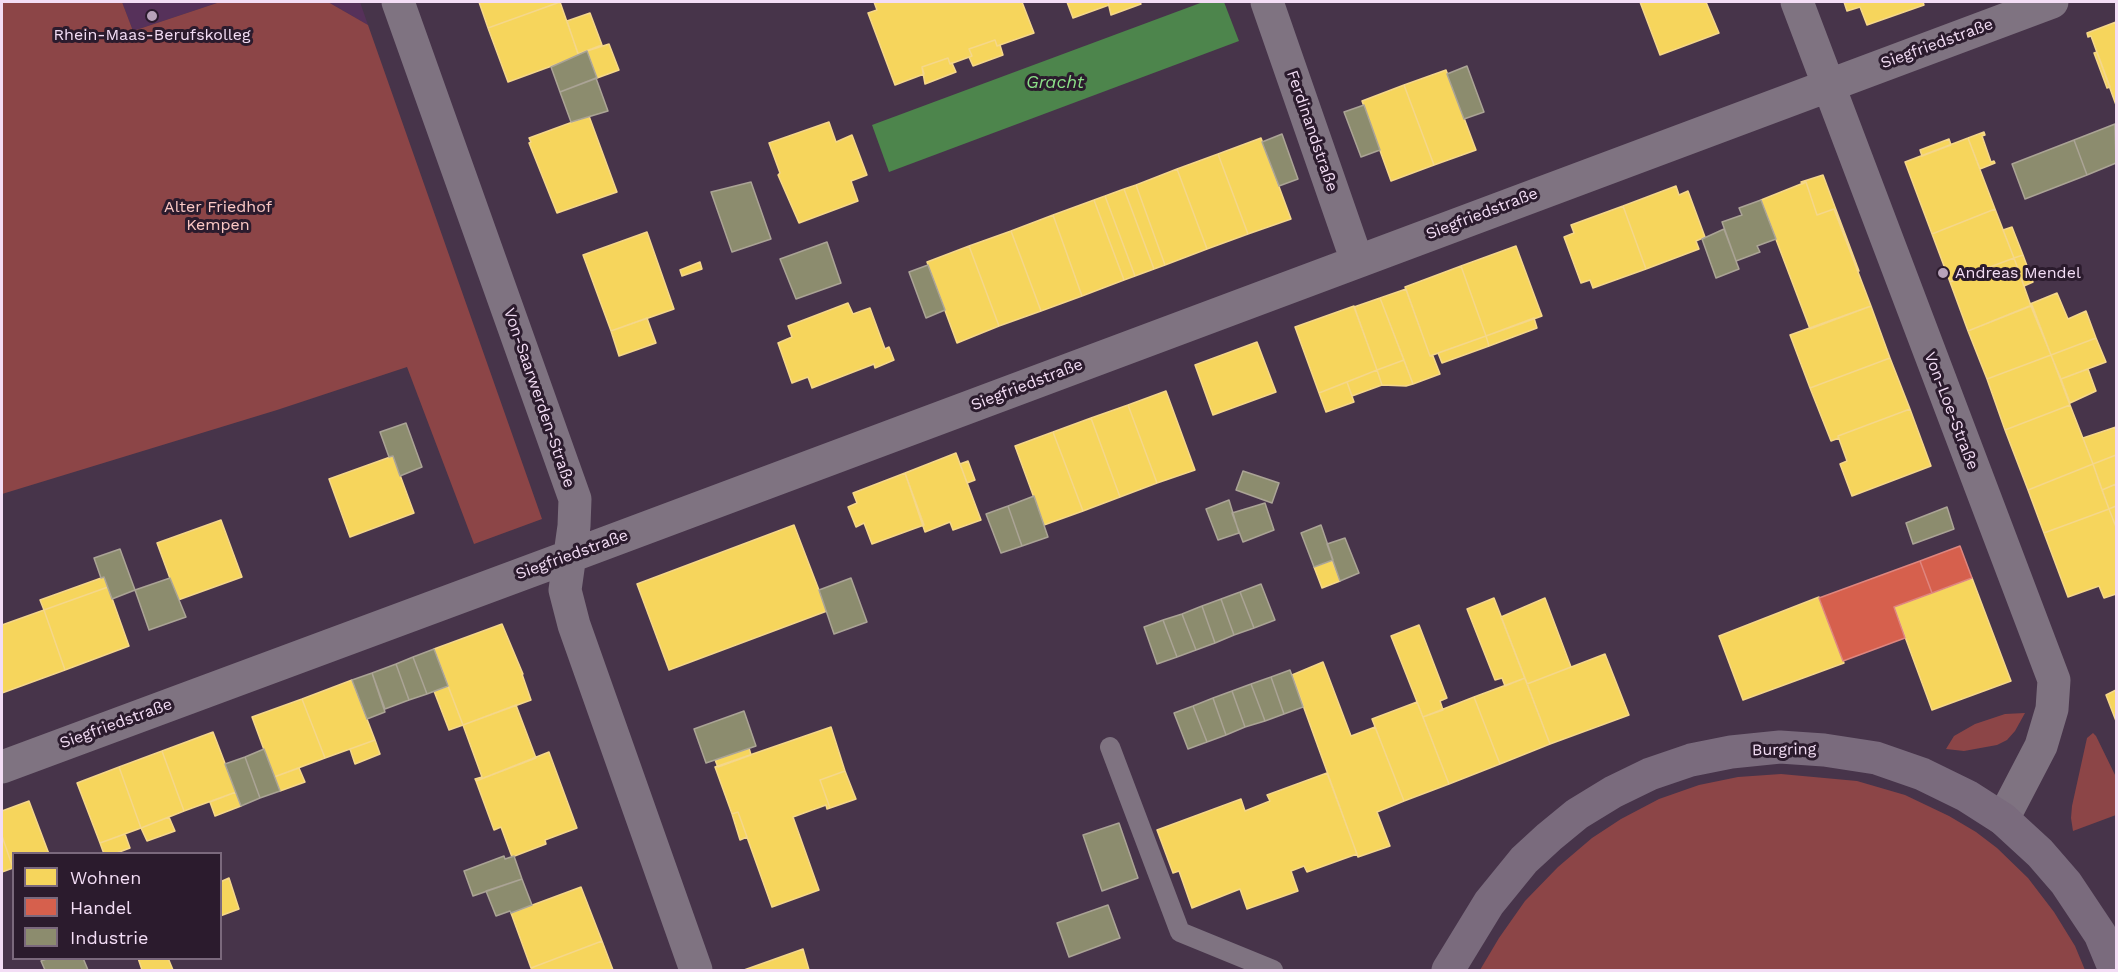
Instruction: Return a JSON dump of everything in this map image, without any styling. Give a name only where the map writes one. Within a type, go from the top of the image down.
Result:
[{"type":"main road","name":"Burgring","points":[[1448,970],[1489,903],[1524,860],[1578,814],[1613,792],[1650,774],[1691,760],[1731,752],[1780,747],[1824,750],[1876,758],[1922,774],[1967,796],[2002,819],[2040,853],[2108,929],[2115,970]]},
{"type":"street","name":"Von-Saarwerden-Straße","points":[[398,2],[575,499],[574,526],[565,590],[574,625],[696,970]]},
{"type":"street","name":"Ferdinandstraße","points":[[1267,2],[1357,261]]},
{"type":"street","name":"Von-Loe-Straße","points":[[1797,2],[2054,681],[2052,709],[2041,746],[2002,819]]},
{"type":"street","name":"Siegfriedstraße","points":[[2,767],[2052,2]]},
{"type":"lane","points":[[1110,747],[1180,932],[1273,970]]},
{"type":"shaded area","name":"Rhein-Maas-Berufskolleg","points":[[122,2],[220,2],[133,31]]},
{"type":"shaded area","points":[[328,2],[360,2],[368,25]]},
{"type":"green space","name":"Alter Friedhof Kempen","points":[[2,2],[122,2],[133,31],[220,2],[328,2],[368,25],[542,519],[474,544],[407,367],[277,410],[2,494]]},
{"type":"green space","points":[[2025,713],[2015,731],[2007,740],[1997,745],[1964,751],[1946,749],[1954,736],[1975,724],[2005,714]]},
{"type":"green space","points":[[2093,733],[2116,777],[2116,815],[2073,831],[2072,806],[2087,738]]},
{"type":"green space","points":[[1781,774],[1857,781],[1905,795],[1976,832],[1997,848],[2028,878],[2054,912],[2075,946],[2085,970],[1480,970],[1525,901],[1558,867],[1592,838],[1621,819],[1659,799],[1699,785],[1738,777]]},
{"type":"water","name":"Gracht","points":[[1203,2],[1224,2],[1239,41],[889,172],[872,125]]},
{"type":"building: Wohnen","points":[[479,2],[560,2],[488,28]]},
{"type":"building: Wohnen","points":[[560,2],[579,56],[508,82],[488,28]]},
{"type":"building: Wohnen","points":[[874,2],[1022,2],[1034,33],[997,46],[995,40],[969,49],[972,56],[950,64],[948,58],[922,67],[924,74],[895,85],[868,13],[877,10]]},
{"type":"building: Wohnen","points":[[1067,2],[1108,2],[1109,5],[1073,18]]},
{"type":"building: Wohnen","points":[[1108,2],[1140,2],[1141,4],[1111,15]]},
{"type":"building: Wohnen","points":[[1640,2],[1706,2],[1719,33],[1660,55]]},
{"type":"building: Wohnen","points":[[1844,2],[1923,2],[1924,5],[1867,25],[1860,7],[1847,11]]},
{"type":"building: Wohnen","points":[[590,13],[602,45],[578,54],[567,21]]},
{"type":"building: Wohnen","points":[[2116,22],[2116,105],[2091,36],[2088,37],[2087,33]]},
{"type":"building: Wohnen","points":[[995,40],[997,46],[1000,45],[1003,55],[973,66],[969,57],[972,56],[969,49]]},
{"type":"building: Wohnen","points":[[609,44],[619,70],[597,78],[587,51]]},
{"type":"building: Wohnen","points":[[2097,52],[2110,87],[2107,88],[2094,53]]},
{"type":"building: Wohnen","points":[[948,58],[956,72],[925,84],[922,67]]},
{"type":"building: Wohnen","points":[[1446,70],[1476,150],[1434,165],[1404,85]]},
{"type":"building: Wohnen","points":[[1404,85],[1434,165],[1391,181],[1362,101]]},
{"type":"building: Wohnen","points":[[589,116],[617,192],[557,213],[529,138]]},
{"type":"building: Wohnen","points":[[829,122],[836,142],[852,135],[867,175],[851,181],[858,201],[799,223],[778,175],[780,173],[769,143]]},
{"type":"building: Wohnen","points":[[1984,132],[1985,135],[1982,136],[1991,162],[1995,163],[1980,169],[1968,138]]},
{"type":"building: Wohnen","points":[[1261,138],[1291,219],[1248,234],[1218,154]]},
{"type":"building: Wohnen","points":[[1968,138],[1995,209],[1932,234],[1905,162]]},
{"type":"building: Wohnen","points":[[1949,139],[1951,145],[1922,156],[1920,150]]},
{"type":"building: Wohnen","points":[[1218,154],[1248,234],[1207,249],[1177,169]]},
{"type":"building: Wohnen","points":[[1177,169],[1207,249],[1165,265],[1136,185]]},
{"type":"building: Wohnen","points":[[1823,175],[1859,271],[1834,209],[1817,215],[1806,182],[1802,184],[1801,182]]},
{"type":"building: Wohnen","points":[[1806,182],[1817,215],[1834,209],[1871,306],[1810,329],[1761,200]]},
{"type":"building: Wohnen","points":[[1136,185],[1165,265],[1154,269],[1124,189]]},
{"type":"building: Wohnen","points":[[1676,186],[1679,195],[1688,191],[1705,237],[1696,241],[1699,249],[1646,269],[1623,206]]},
{"type":"building: Wohnen","points":[[1124,189],[1154,269],[1135,276],[1105,196]]},
{"type":"building: Wohnen","points":[[1105,196],[1135,276],[1124,280],[1094,200]]},
{"type":"building: Wohnen","points":[[1094,200],[1124,280],[1082,296],[1053,215]]},
{"type":"building: Wohnen","points":[[1623,206],[1646,269],[1593,288],[1590,280],[1581,283],[1564,237],[1574,233],[1571,225]]},
{"type":"building: Wohnen","points":[[1995,209],[2014,258],[1950,282],[1932,234]]},
{"type":"building: Wohnen","points":[[1053,215],[1082,296],[1041,311],[1011,231]]},
{"type":"building: Wohnen","points":[[2012,227],[2023,255],[2014,258],[2003,230]]},
{"type":"building: Wohnen","points":[[1011,231],[1041,311],[999,326],[969,246]]},
{"type":"building: Wohnen","points":[[647,232],[674,309],[611,331],[583,255]]},
{"type":"building: Wohnen","points":[[969,246],[999,326],[957,343],[927,262]]},
{"type":"building: Wohnen","points":[[1516,246],[1542,316],[1486,336],[1461,266]]},
{"type":"building: Wohnen","points":[[2023,255],[2033,282],[2024,286],[2014,258]]},
{"type":"building: Wohnen","points":[[2014,258],[2031,306],[1968,331],[1950,282]]},
{"type":"building: Wohnen","points":[[700,262],[702,269],[682,276],[680,270]]},
{"type":"building: Wohnen","points":[[1461,266],[1486,336],[1430,356],[1405,287]]},
{"type":"building: Wohnen","points":[[1406,289],[1430,356],[1433,356],[1440,374],[1413,384],[1380,298]]},
{"type":"building: Wohnen","points":[[2057,293],[2068,319],[2086,311],[2096,338],[2051,355],[2030,304]]},
{"type":"building: Wohnen","points":[[1380,298],[1404,360],[1377,370],[1354,307]]},
{"type":"building: Wohnen","points":[[848,303],[853,314],[870,308],[885,349],[889,347],[894,360],[875,368],[874,364],[812,388],[808,377],[792,383],[778,343],[792,337],[788,326]]},
{"type":"building: Wohnen","points":[[2032,305],[2051,355],[1987,379],[1968,331]]},
{"type":"building: Wohnen","points":[[1354,306],[1377,370],[1319,393],[1295,327]]},
{"type":"building: Wohnen","points":[[1871,306],[1890,358],[1810,388],[1790,335]]},
{"type":"building: Wohnen","points":[[647,318],[656,343],[619,356],[611,331]]},
{"type":"building: Wohnen","points":[[1534,318],[1537,328],[1489,346],[1486,336]]},
{"type":"building: Wohnen","points":[[1486,336],[1489,346],[1442,363],[1438,353]]},
{"type":"building: Wohnen","points":[[2096,338],[2106,362],[2061,379],[2051,355]]},
{"type":"building: Wohnen","points":[[1257,342],[1276,392],[1213,415],[1195,365]]},
{"type":"building: Wohnen","points":[[2051,355],[2070,405],[2005,430],[1987,379]]},
{"type":"building: Wohnen","points":[[1890,358],[1910,409],[1838,436],[1839,438],[1831,441],[1810,388]]},
{"type":"building: Wohnen","points":[[1404,360],[1413,384],[1382,385],[1377,370]]},
{"type":"building: Wohnen","points":[[2088,369],[2096,391],[2070,403],[2061,379]]},
{"type":"building: Wohnen","points":[[1377,370],[1382,385],[1352,396],[1347,382]]},
{"type":"building: Wohnen","points":[[1347,382],[1354,402],[1326,412],[1319,393]]},
{"type":"building: Wohnen","points":[[1166,391],[1195,470],[1157,483],[1128,405]]},
{"type":"building: Wohnen","points":[[1128,405],[1157,483],[1120,497],[1091,418]]},
{"type":"building: Wohnen","points":[[2070,405],[2093,464],[2028,490],[2005,430]]},
{"type":"building: Wohnen","points":[[1910,409],[1931,466],[1852,496],[1840,464],[1847,461],[1838,436]]},
{"type":"building: Wohnen","points":[[1091,418],[1120,497],[1083,511],[1053,432]]},
{"type":"building: Wohnen","points":[[2116,427],[2116,455],[2093,464],[2083,438]]},
{"type":"building: Wohnen","points":[[1053,432],[1083,511],[1044,525],[1015,446]]},
{"type":"building: Wohnen","points":[[956,453],[981,520],[953,530],[950,522],[925,532],[905,473]]},
{"type":"building: Wohnen","points":[[2116,455],[2116,484],[2102,490],[2093,464]]},
{"type":"building: Wohnen","points":[[393,456],[414,513],[350,537],[329,479]]},
{"type":"building: Wohnen","points":[[968,461],[975,480],[967,483],[960,464]]},
{"type":"building: Wohnen","points":[[2093,464],[2109,509],[2044,533],[2028,490]]},
{"type":"building: Wohnen","points":[[905,473],[924,525],[872,544],[864,523],[856,527],[848,507],[857,503],[853,493]]},
{"type":"building: Wohnen","points":[[2116,484],[2116,506],[2109,509],[2102,490]]},
{"type":"building: Wohnen","points":[[2116,506],[2116,527],[2109,509]]},
{"type":"building: Wohnen","points":[[2109,509],[2116,527],[2116,594],[2104,598],[2099,586],[2068,597],[2044,533]]},
{"type":"building: Wohnen","points":[[221,520],[242,577],[178,600],[157,543]]},
{"type":"building: Wohnen","points":[[794,525],[827,611],[669,670],[637,584]]},
{"type":"building: Wohnen","points":[[1332,560],[1340,581],[1322,588],[1314,567]]},
{"type":"building: Wohnen","points":[[104,577],[108,587],[44,610],[40,600]]},
{"type":"building: Wohnen","points":[[1972,578],[2011,681],[1932,710],[1894,607]]},
{"type":"building: Wohnen","points":[[108,587],[129,646],[65,670],[44,610]]},
{"type":"building: Wohnen","points":[[1819,597],[1844,663],[1743,700],[1719,636]]},
{"type":"building: Wohnen","points":[[1494,598],[1525,678],[1505,686],[1502,678],[1495,680],[1467,609]]},
{"type":"building: Wohnen","points":[[1545,598],[1571,667],[1527,684],[1501,617]]},
{"type":"building: Wohnen","points":[[44,610],[65,670],[2,693],[2,625]]},
{"type":"building: Wohnen","points":[[502,624],[531,700],[463,725],[434,649]]},
{"type":"building: Wohnen","points":[[1419,625],[1447,698],[1440,701],[1443,710],[1423,717],[1391,636]]},
{"type":"building: Wohnen","points":[[1605,654],[1629,715],[1550,744],[1527,684]]},
{"type":"building: Wohnen","points":[[1323,662],[1351,736],[1375,727],[1404,801],[1377,812],[1390,846],[1358,857],[1292,675]]},
{"type":"building: Wohnen","points":[[1525,678],[1550,744],[1500,764],[1474,697]]},
{"type":"building: Wohnen","points":[[352,680],[375,740],[325,758],[302,699]]},
{"type":"building: Wohnen","points":[[448,686],[463,725],[449,730],[434,691]]},
{"type":"building: Wohnen","points":[[2116,690],[2116,721],[2106,695]]},
{"type":"building: Wohnen","points":[[1474,697],[1500,764],[1449,784],[1423,717]]},
{"type":"building: Wohnen","points":[[302,699],[325,758],[274,777],[252,717]]},
{"type":"building: Wohnen","points":[[1417,702],[1449,784],[1404,801],[1372,719]]},
{"type":"building: Wohnen","points":[[516,705],[536,758],[476,781],[475,779],[482,777],[463,725]]},
{"type":"building: Wohnen","points":[[831,727],[845,771],[820,780],[830,808],[827,809],[826,805],[793,817],[819,890],[772,907],[738,812],[732,814],[715,767]]},
{"type":"building: Wohnen","points":[[213,732],[236,792],[184,811],[162,751]]},
{"type":"building: Wohnen","points":[[375,740],[380,754],[355,764],[350,749]]},
{"type":"building: Wohnen","points":[[749,748],[751,755],[718,767],[715,760]]},
{"type":"building: Wohnen","points":[[162,751],[184,811],[141,828],[119,767]]},
{"type":"building: Wohnen","points":[[549,752],[577,828],[545,840],[546,844],[512,857],[501,827],[494,830],[476,781]]},
{"type":"building: Wohnen","points":[[119,767],[141,828],[100,843],[77,783]]},
{"type":"building: Wohnen","points":[[299,768],[305,782],[280,791],[274,777]]},
{"type":"building: Wohnen","points":[[845,771],[856,799],[830,808],[820,780]]},
{"type":"building: Wohnen","points":[[1327,773],[1357,854],[1307,872],[1304,866],[1291,871],[1298,891],[1247,909],[1240,889],[1192,908],[1179,871],[1173,873],[1157,830],[1241,799],[1245,811],[1270,801],[1267,795]]},
{"type":"building: Wohnen","points":[[236,792],[241,806],[215,816],[210,802]]},
{"type":"building: Wohnen","points":[[29,801],[48,852],[12,852],[12,865],[2,836],[2,811]]},
{"type":"building: Wohnen","points":[[738,812],[747,837],[740,840],[732,814]]},
{"type":"building: Wohnen","points":[[169,817],[175,831],[147,841],[141,828]]},
{"type":"building: Wohnen","points":[[125,834],[130,848],[119,852],[103,852],[100,843]]},
{"type":"building: Wohnen","points":[[2,836],[12,868],[2,872]]},
{"type":"building: Wohnen","points":[[229,878],[239,909],[222,915],[222,881]]},
{"type":"building: Wohnen","points":[[581,887],[602,941],[531,968],[511,913]]},
{"type":"building: Wohnen","points":[[602,941],[613,970],[532,970],[531,968]]},
{"type":"building: Wohnen","points":[[803,949],[809,970],[744,970]]},
{"type":"building: Wohnen","points":[[139,960],[169,960],[173,970],[142,970]]},
{"type":"building: Handel","points":[[1960,546],[1972,578],[1932,593],[1920,561]]},
{"type":"building: Handel","points":[[1920,561],[1932,593],[1894,607],[1905,638],[1843,661],[1819,598]]},
{"type":"building: Industrie","points":[[587,51],[597,78],[560,92],[551,67]]},
{"type":"building: Industrie","points":[[1467,66],[1484,112],[1464,119],[1447,74]]},
{"type":"building: Industrie","points":[[596,78],[608,111],[571,122],[560,92]]},
{"type":"building: Industrie","points":[[1364,105],[1380,150],[1361,157],[1344,112]]},
{"type":"building: Industrie","points":[[2115,124],[2116,163],[2087,175],[2074,140]]},
{"type":"building: Industrie","points":[[1282,134],[1298,179],[1279,186],[1262,142]]},
{"type":"building: Industrie","points":[[2074,140],[2087,175],[2025,199],[2012,164]]},
{"type":"building: Industrie","points":[[751,182],[771,239],[732,252],[711,192]]},
{"type":"building: Industrie","points":[[1761,200],[1776,239],[1757,246],[1760,252],[1736,261],[1722,222],[1742,215],[1739,208]]},
{"type":"building: Industrie","points":[[1724,229],[1739,269],[1716,278],[1702,239]]},
{"type":"building: Industrie","points":[[827,242],[841,283],[796,299],[780,259]]},
{"type":"building: Industrie","points":[[928,265],[945,310],[926,318],[909,272]]},
{"type":"building: Industrie","points":[[406,423],[422,467],[400,476],[393,456],[389,457],[380,432]]},
{"type":"building: Industrie","points":[[1243,471],[1279,483],[1272,503],[1236,490]]},
{"type":"building: Industrie","points":[[1034,496],[1048,537],[1022,546],[1008,506]]},
{"type":"building: Industrie","points":[[1229,500],[1239,533],[1218,540],[1206,509]]},
{"type":"building: Industrie","points":[[1265,503],[1274,530],[1243,542],[1232,513]]},
{"type":"building: Industrie","points":[[1008,506],[1022,546],[1001,553],[986,514]]},
{"type":"building: Industrie","points":[[1947,507],[1954,529],[1913,544],[1906,523]]},
{"type":"building: Industrie","points":[[1321,525],[1333,560],[1314,567],[1301,533]]},
{"type":"building: Industrie","points":[[1345,538],[1359,573],[1340,581],[1327,544]]},
{"type":"building: Industrie","points":[[120,549],[135,590],[112,599],[94,558]]},
{"type":"building: Industrie","points":[[170,578],[186,617],[149,630],[135,590]]},
{"type":"building: Industrie","points":[[851,578],[867,622],[834,634],[819,590]]},
{"type":"building: Industrie","points":[[1261,584],[1275,620],[1254,628],[1240,592]]},
{"type":"building: Industrie","points":[[1240,592],[1254,628],[1234,635],[1221,599]]},
{"type":"building: Industrie","points":[[1221,599],[1234,635],[1215,643],[1202,606]]},
{"type":"building: Industrie","points":[[1202,606],[1215,643],[1196,650],[1182,614]]},
{"type":"building: Industrie","points":[[1182,614],[1196,650],[1177,657],[1163,620]]},
{"type":"building: Industrie","points":[[1163,620],[1177,657],[1157,664],[1144,627]]},
{"type":"building: Industrie","points":[[434,649],[448,686],[427,694],[413,657]]},
{"type":"building: Industrie","points":[[413,657],[427,694],[409,700],[396,664]]},
{"type":"building: Industrie","points":[[396,664],[409,700],[385,709],[372,673]]},
{"type":"building: Industrie","points":[[1290,670],[1303,707],[1284,714],[1271,677]]},
{"type":"building: Industrie","points":[[372,673],[385,712],[367,719],[352,680]]},
{"type":"building: Industrie","points":[[1271,677],[1284,714],[1265,721],[1251,684]]},
{"type":"building: Industrie","points":[[1251,684],[1265,721],[1245,727],[1232,691]]},
{"type":"building: Industrie","points":[[1232,691],[1245,727],[1226,735],[1213,698]]},
{"type":"building: Industrie","points":[[1213,698],[1226,735],[1207,742],[1193,706]]},
{"type":"building: Industrie","points":[[1193,706],[1207,742],[1188,749],[1174,713]]},
{"type":"building: Industrie","points":[[744,711],[756,746],[706,763],[694,729]]},
{"type":"building: Industrie","points":[[264,749],[280,791],[260,798],[245,757]]},
{"type":"building: Industrie","points":[[245,757],[260,798],[241,806],[225,764]]},
{"type":"building: Industrie","points":[[1119,823],[1138,878],[1102,891],[1083,835]]},
{"type":"building: Industrie","points":[[504,856],[505,859],[514,856],[522,879],[473,896],[464,871]]},
{"type":"building: Industrie","points":[[522,879],[532,905],[496,916],[486,891]]},
{"type":"building: Industrie","points":[[1108,905],[1120,938],[1069,957],[1057,923]]},
{"type":"building: Industrie","points":[[84,960],[88,970],[45,970],[41,961]]},
{"type":"place","name":"Rhein-Maas-Berufskolleg","points":[[152,16]]},
{"type":"place","name":"Andreas Mendel","points":[[1943,273]]}]
